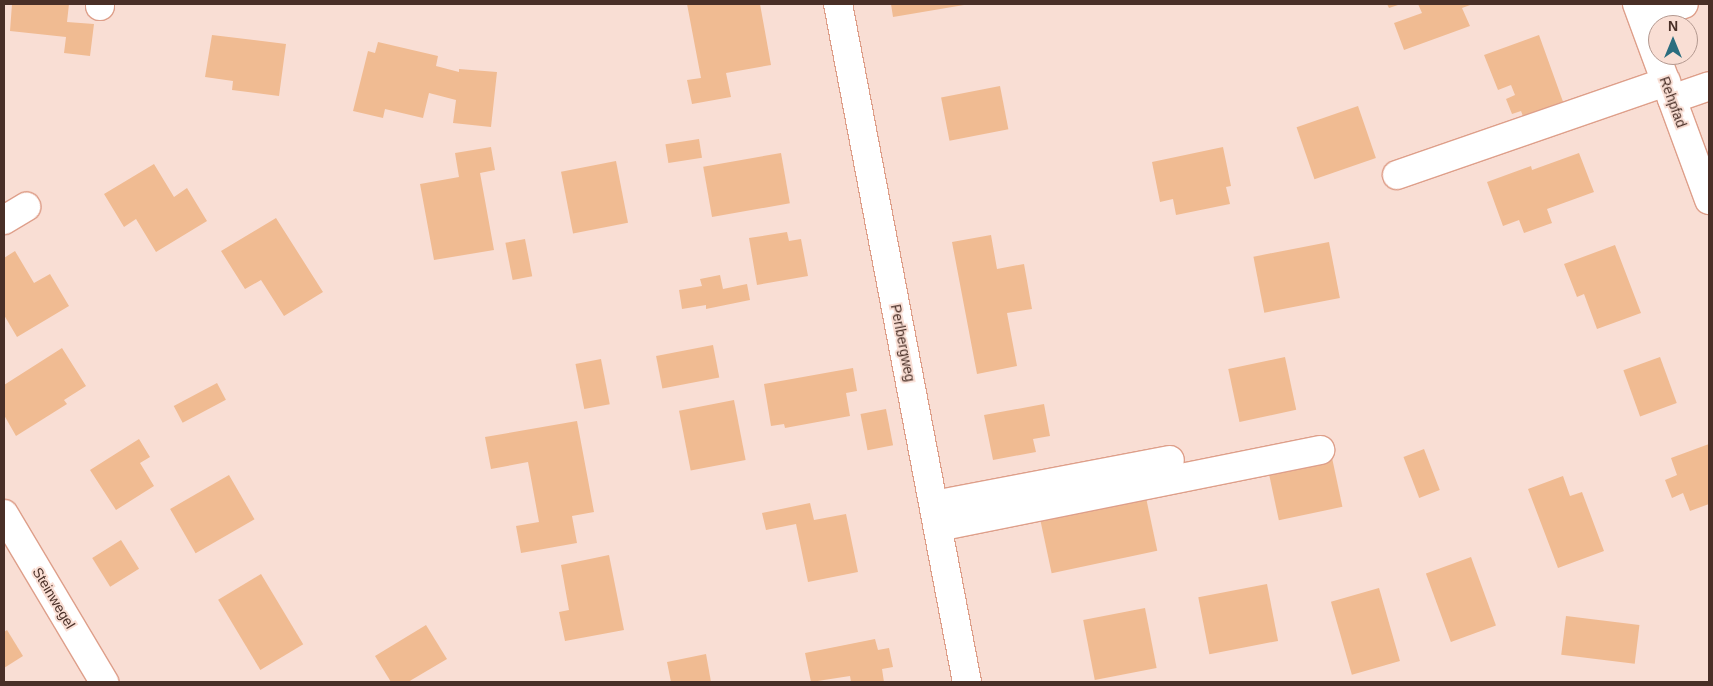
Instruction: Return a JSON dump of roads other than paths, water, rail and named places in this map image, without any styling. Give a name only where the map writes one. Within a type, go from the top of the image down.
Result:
[{"type":"street","name":"Perlbergweg","points":[[838,4],[967,682]]},
{"type":"street","points":[[1640,11],[1684,4]]},
{"type":"street","name":"Rehpfad","points":[[1640,11],[1709,200]]},
{"type":"street","points":[[1397,175],[1669,90],[1709,86]]},
{"type":"street","points":[[936,516],[1320,450]]},
{"type":"street","points":[[936,516],[1170,460]]},
{"type":"street","name":"Steinwegel","points":[[4,514],[104,682]]}]
